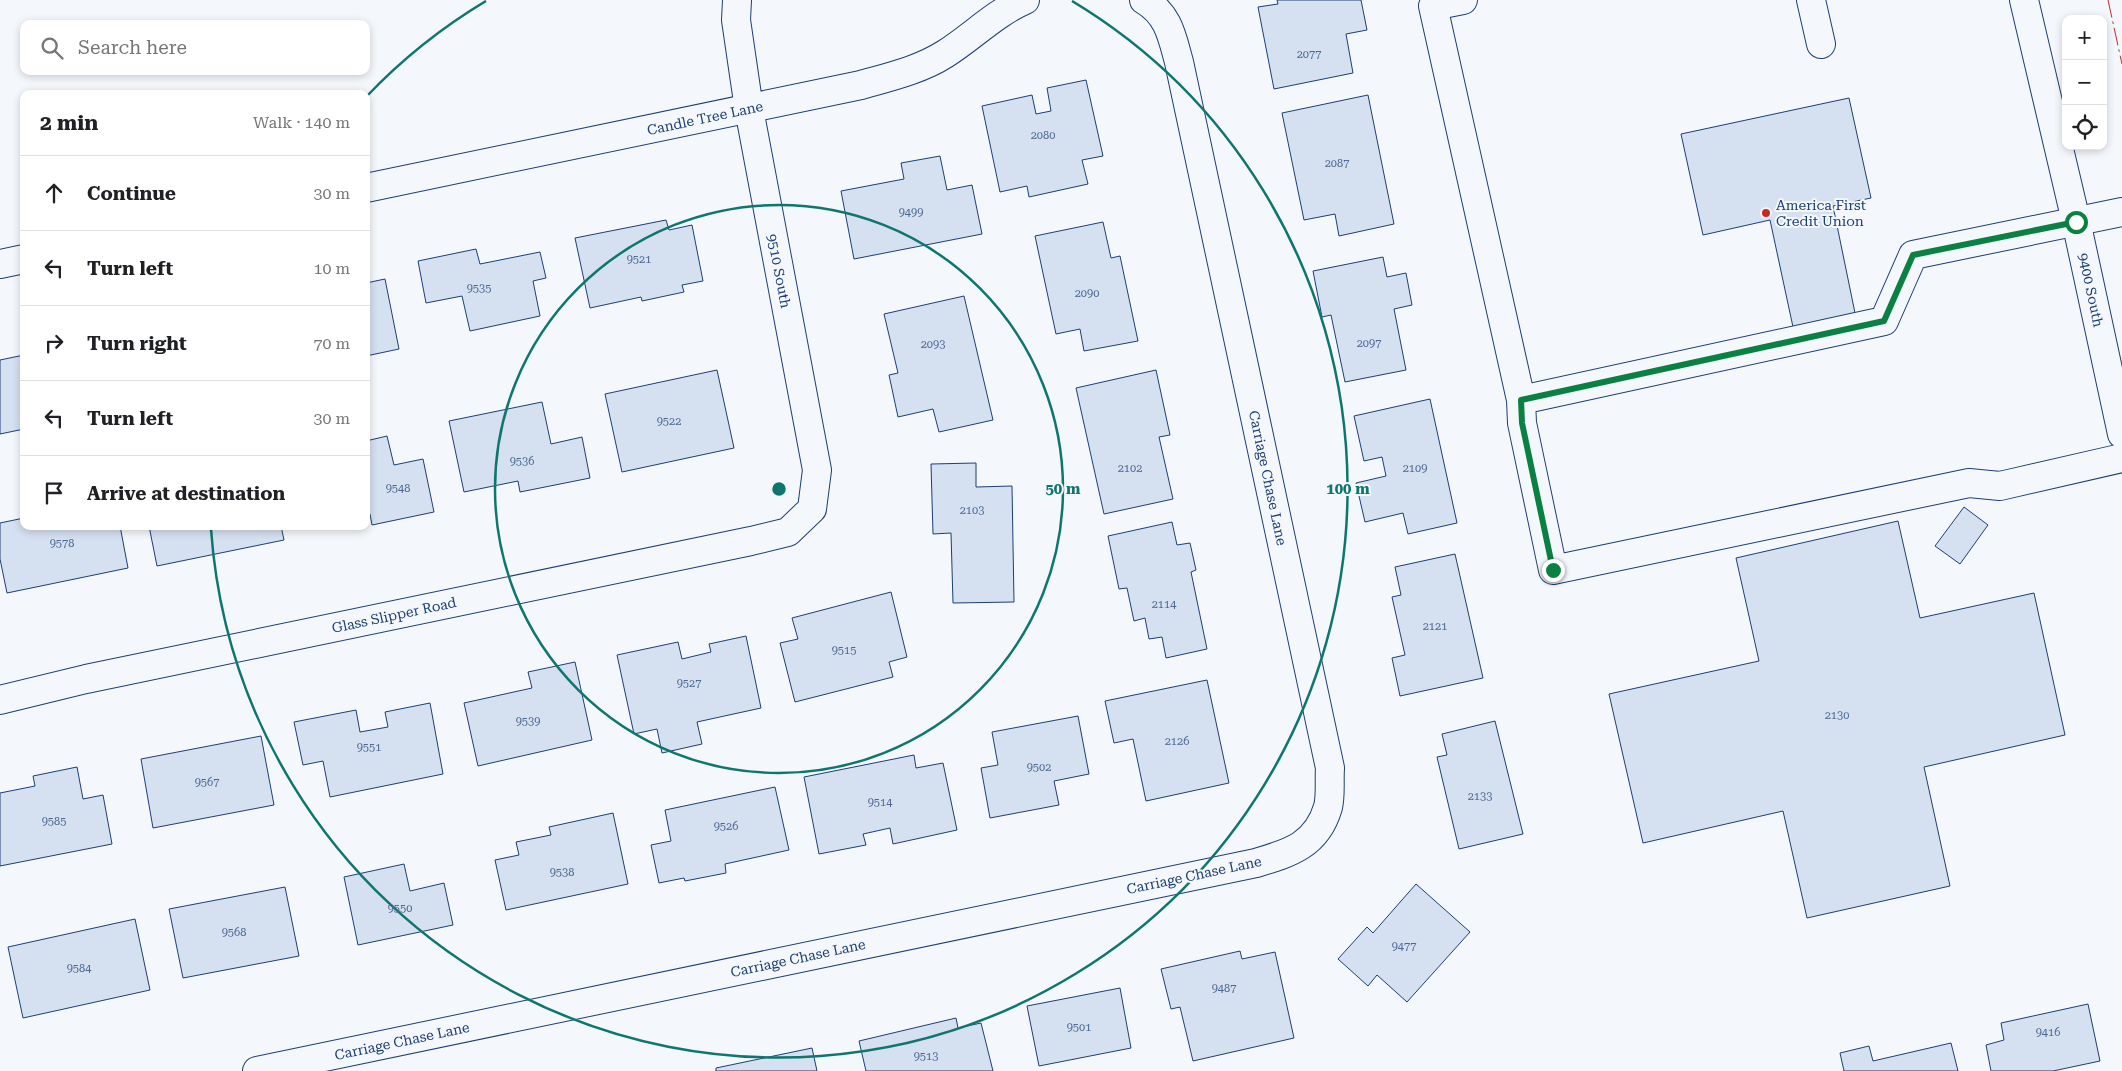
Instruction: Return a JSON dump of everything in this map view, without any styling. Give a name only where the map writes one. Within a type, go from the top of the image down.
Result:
[{"type":"street","name":"9510 South","points":[[738,0],[736,20],[749,109],[817,470],[812,509],[788,532]]},
{"type":"street","name":"Candle Tree Lane","points":[[370,187],[861,85],[907,72],[944,55],[1008,8],[1025,0]]},
{"type":"street","name":"Carriage Chase Lane","points":[[257,1071],[1256,863],[1289,853],[1315,834],[1328,806],[1330,768],[1179,62],[1170,27],[1150,4],[1144,0]]},
{"type":"street","points":[[1464,0],[1433,6],[1521,400],[1522,423],[1553,570],[1968,484],[2000,486],[2122,458]]},
{"type":"street","points":[[1811,0],[1821,44]]},
{"type":"street","name":"9400 South","points":[[2024,0],[2076,222],[2122,434]]},
{"type":"street","points":[[1521,400],[1884,321],[1913,255],[2122,212]]},
{"type":"street","points":[[0,264],[20,260]]},
{"type":"street","name":"Glass Slipper Road","points":[[0,700],[86,679],[788,532]]},
{"type":"building","points":[[1277,0],[1361,0],[1367,30],[1346,34],[1353,73],[1274,89],[1258,7],[1278,4]]},
{"type":"building","points":[[1086,80],[1103,156],[1082,160],[1088,184],[1029,197],[1027,186],[1000,192],[982,106],[1032,95],[1036,114],[1051,111],[1047,88]]},
{"type":"building","points":[[1368,95],[1394,224],[1339,236],[1335,214],[1304,220],[1282,113]]},
{"type":"building","name":"America First Credit Union","points":[[1849,98],[1871,198],[1833,206],[1855,313],[1793,327],[1770,220],[1703,235],[1681,134]]},
{"type":"building","points":[[940,156],[947,190],[972,185],[982,234],[854,259],[841,191],[904,179],[901,163]]},
{"type":"building","points":[[666,220],[669,230],[692,225],[703,281],[682,285],[684,292],[642,301],[641,297],[590,308],[575,238]]},
{"type":"building","points":[[1103,222],[1111,258],[1120,256],[1138,341],[1084,351],[1080,329],[1056,334],[1035,236]]},
{"type":"building","points":[[476,249],[480,264],[540,252],[546,278],[533,281],[540,316],[470,331],[462,296],[426,303],[418,261]]},
{"type":"building","points":[[1383,257],[1387,277],[1406,273],[1412,305],[1394,309],[1406,370],[1345,382],[1331,315],[1322,317],[1313,271]]},
{"type":"building","points":[[385,279],[399,349],[370,355],[370,282]]},
{"type":"building","points":[[964,296],[993,420],[939,432],[933,409],[898,417],[889,375],[898,373],[884,314]]},
{"type":"building","points":[[20,356],[20,430],[0,434],[0,360]]},
{"type":"building","points":[[717,370],[734,448],[622,472],[605,394]]},
{"type":"building","points":[[1156,370],[1170,435],[1159,437],[1173,499],[1104,514],[1076,388]]},
{"type":"building","points":[[1430,399],[1457,523],[1408,534],[1403,513],[1365,522],[1356,483],[1386,476],[1382,457],[1364,461],[1354,416]]},
{"type":"building","points":[[542,402],[551,444],[582,437],[590,478],[520,492],[518,481],[464,492],[449,421]]},
{"type":"building","points":[[387,436],[394,465],[423,459],[434,512],[372,525],[370,514],[370,440]]},
{"type":"building","points":[[976,463],[976,487],[1012,486],[1014,602],[953,603],[951,533],[933,534],[931,464]]},
{"type":"building","points":[[1964,507],[1988,525],[1960,564],[1935,546]]},
{"type":"building","points":[[20,519],[20,530],[121,530],[128,568],[7,593],[0,559],[0,523]]},
{"type":"building","points":[[1898,521],[1920,618],[2034,593],[2065,735],[1924,767],[1950,886],[1807,918],[1783,811],[1643,843],[1609,694],[1759,661],[1736,558]]},
{"type":"building","points":[[1172,522],[1177,545],[1190,543],[1196,570],[1191,572],[1207,649],[1166,658],[1162,637],[1149,639],[1145,618],[1134,621],[1127,588],[1119,589],[1108,536]]},
{"type":"building","points":[[150,530],[282,530],[284,540],[157,566]]},
{"type":"building","points":[[1455,554],[1483,678],[1400,696],[1392,658],[1405,655],[1392,597],[1401,595],[1395,567]]},
{"type":"building","points":[[891,592],[907,657],[889,662],[893,677],[795,702],[780,643],[798,639],[792,618]]},
{"type":"building","points":[[746,636],[761,708],[697,722],[702,744],[662,753],[657,729],[634,734],[617,655],[678,642],[682,659],[711,652],[709,644]]},
{"type":"building","points":[[575,662],[592,740],[478,766],[464,703],[532,688],[528,672]]},
{"type":"building","points":[[1207,680],[1229,783],[1146,801],[1133,739],[1114,743],[1105,701]]},
{"type":"building","points":[[430,703],[443,774],[330,797],[323,761],[303,765],[294,722],[356,710],[360,732],[388,727],[385,712]]},
{"type":"building","points":[[1078,716],[1089,774],[1054,781],[1059,805],[990,818],[981,768],[998,765],[992,732]]},
{"type":"building","points":[[1495,721],[1523,834],[1459,849],[1437,757],[1447,755],[1442,734]]},
{"type":"building","points":[[261,736],[274,805],[153,828],[141,759]]},
{"type":"building","points":[[914,755],[916,768],[943,763],[957,830],[893,844],[890,828],[863,834],[866,845],[819,854],[804,777]]},
{"type":"building","points":[[77,767],[83,799],[103,795],[112,844],[0,866],[0,793],[35,786],[33,776]]},
{"type":"building","points":[[775,787],[789,850],[725,864],[726,873],[685,881],[684,878],[659,883],[651,845],[671,841],[665,810]]},
{"type":"building","points":[[613,813],[628,884],[506,910],[495,860],[519,855],[516,842],[551,835],[549,827]]},
{"type":"building","points":[[404,864],[410,891],[444,883],[453,925],[358,945],[344,877]]},
{"type":"building","points":[[1416,884],[1470,932],[1407,1002],[1377,975],[1368,986],[1338,959],[1367,927],[1373,933]]},
{"type":"building","points":[[285,887],[299,956],[183,978],[169,909]]},
{"type":"building","points":[[135,919],[150,990],[23,1018],[8,947]]},
{"type":"building","points":[[1240,951],[1242,959],[1275,952],[1294,1038],[1193,1061],[1180,1007],[1171,1009],[1161,969]]},
{"type":"building","points":[[1120,988],[1131,1048],[1039,1066],[1027,1006]]},
{"type":"building","points":[[2088,1004],[2100,1061],[2053,1071],[1991,1071],[1986,1045],[2004,1040],[2001,1023]]},
{"type":"building","points":[[956,1018],[958,1028],[981,1023],[993,1071],[866,1071],[859,1041]]},
{"type":"building","points":[[1951,1043],[1958,1071],[1844,1071],[1840,1053],[1869,1046],[1873,1061]]},
{"type":"building","points":[[812,1048],[817,1071],[716,1071],[716,1068]]},
{"type":"power","points":[[2108,0],[2122,64]]},
{"type":"place","name":"America First Credit Union","points":[[1766,213]]},
{"type":"route","points":[[1553,570],[1522,423],[1521,400],[1884,321],[1913,255],[2076,222]]}]
